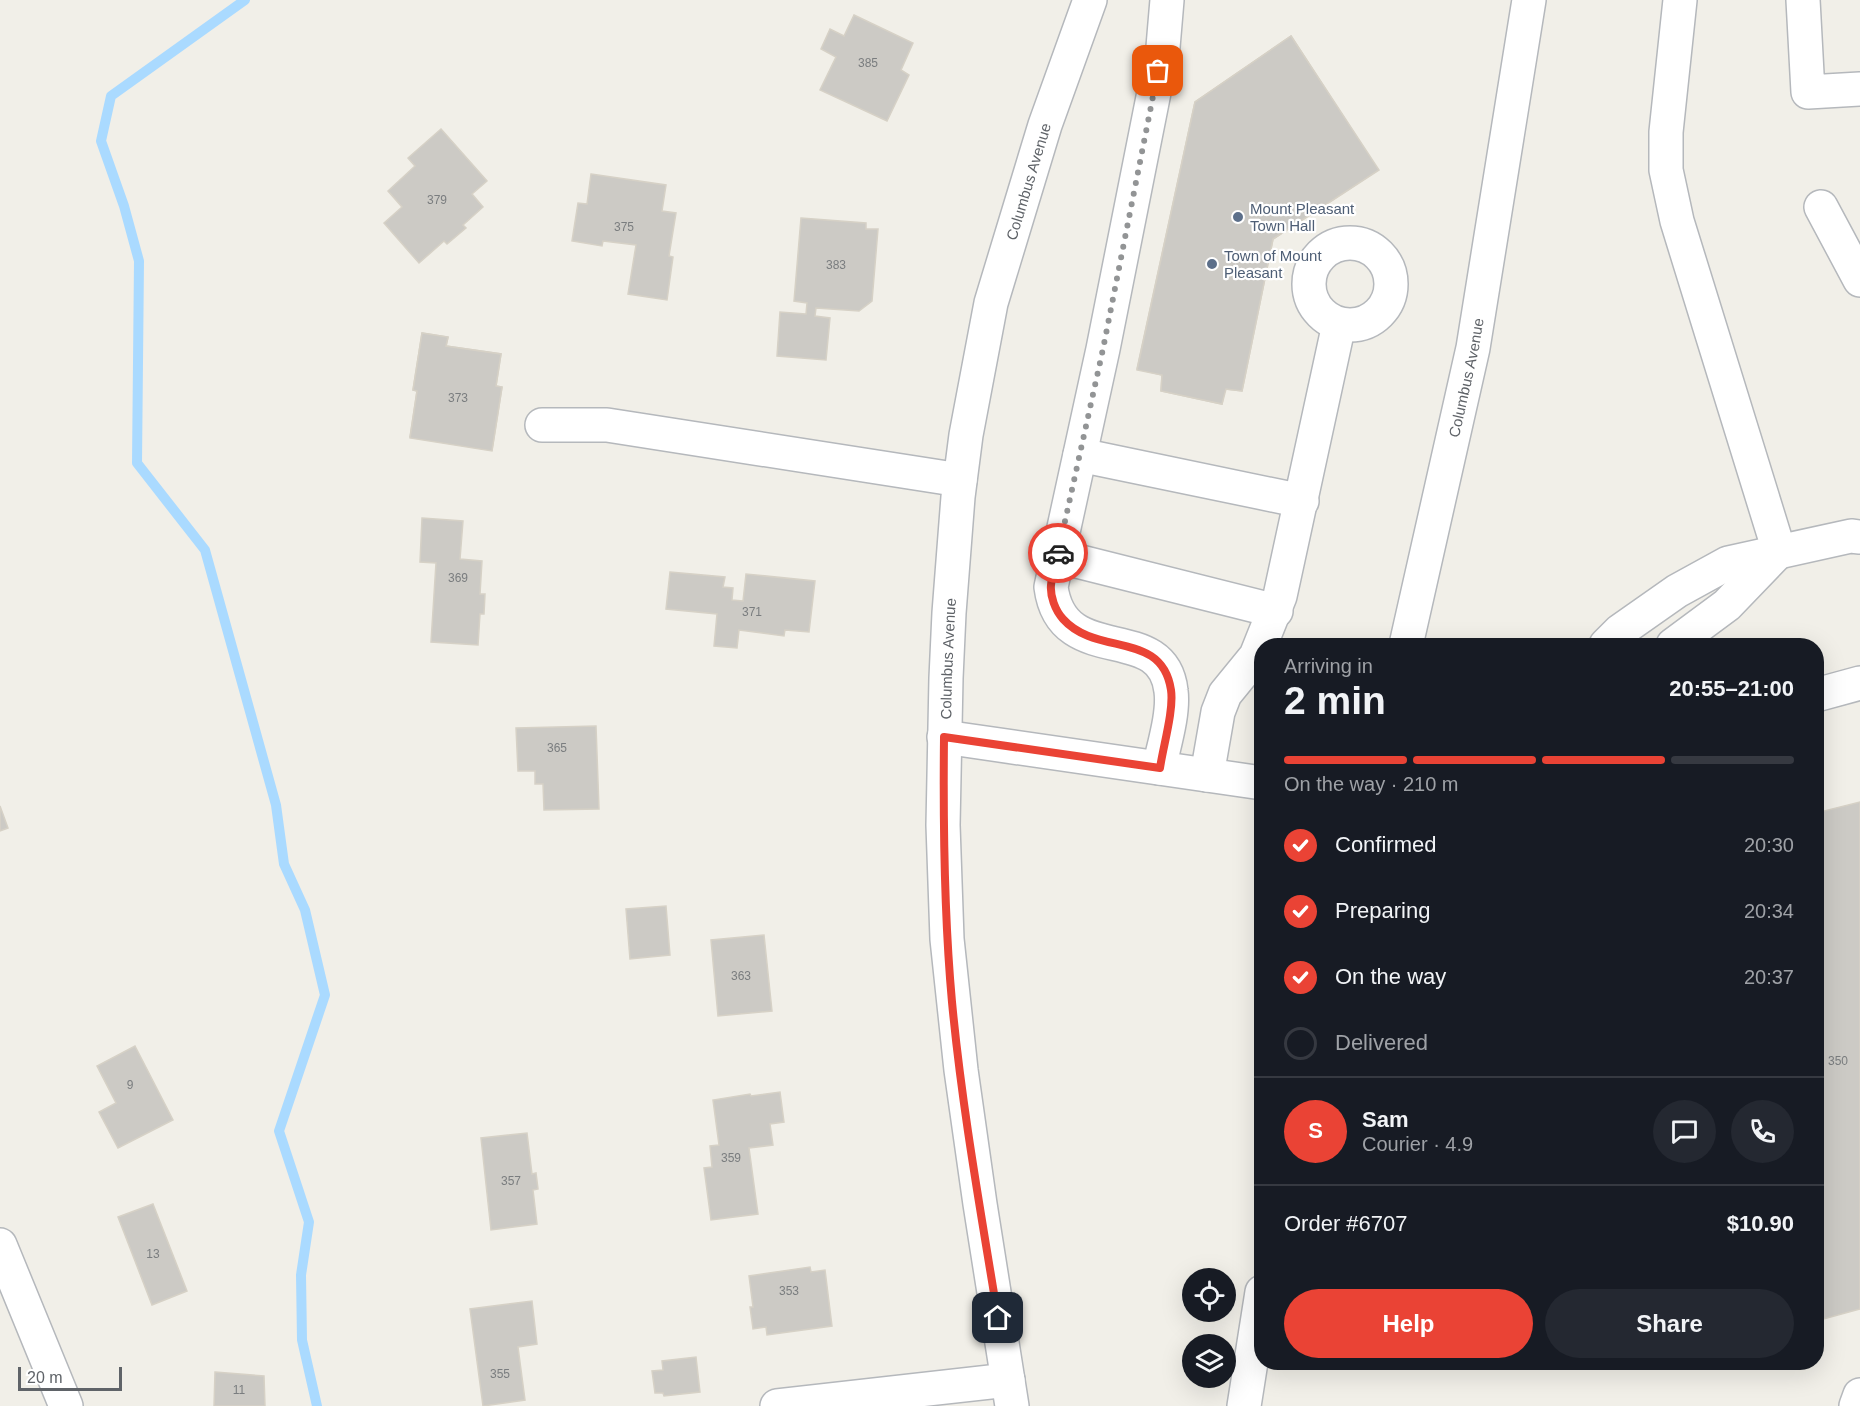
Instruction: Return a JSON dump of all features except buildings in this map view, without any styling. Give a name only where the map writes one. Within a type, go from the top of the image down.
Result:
[{"type":"street","name":"Columbus Avenue","points":[[1010,1393],[980,1204],[952,1004],[944,880],[944,737],[949,613],[960,480],[976,376],[991,303],[1045,125],[1090,0]]},
{"type":"street","points":[[1160,768],[1171,691],[1166,673],[1158,660],[1143,651],[1091,638],[1072,629],[1059,614],[1051,586],[1106,338],[1163,47],[1167,0]]},
{"type":"street","name":"Columbus Avenue","points":[[1408,638],[1473,348],[1529,0]]},
{"type":"street","points":[[1680,0],[1666,132],[1666,170],[1677,221],[1779,551]]},
{"type":"street","points":[[1803,0],[1808,92],[1860,89]]},
{"type":"street","points":[[1821,207],[1860,280]]},
{"type":"street","points":[[1264,638],[1276,611],[1302,501],[1339,324]]},
{"type":"street","points":[[542,425],[607,425],[960,480]]},
{"type":"street","points":[[1080,455],[1302,501]]},
{"type":"street","points":[[1613,638],[1677,591],[1728,563],[1851,536],[1860,537]]},
{"type":"street","points":[[1682,638],[1727,605],[1779,551]]},
{"type":"street","points":[[1057,556],[1276,611]]},
{"type":"street","points":[[1207,775],[1218,712],[1225,694],[1254,658]]},
{"type":"street","points":[[1824,693],[1860,683]]},
{"type":"street","points":[[944,737],[1254,782]]},
{"type":"street","points":[[0,1245],[66,1406]]},
{"type":"street","points":[[1244,1406],[1254,1343]]},
{"type":"street","points":[[777,1406],[1010,1393]]},
{"type":"street","points":[[1856,1406],[1860,1395]]},
{"type":"waterway","points":[[245,0],[111,96],[101,141],[124,206],[139,261],[137,463],[205,550],[276,805],[284,864],[305,910],[325,995],[279,1131],[309,1222],[301,1275],[302,1340],[317,1406]]},
{"type":"way so far","points":[[1058,553],[1103,349],[1158,71]]},
{"type":"place","name":"Mount Pleasant Town Hall","points":[[1238,217]]},
{"type":"place","name":"Town of Mount Pleasant","points":[[1212,264]]},
{"type":"route","points":[[998,1318],[952,1004],[944,880],[944,737],[1160,768],[1171,691],[1166,673],[1158,660],[1143,651],[1091,638],[1072,629],[1059,614],[1051,586],[1058,553]]}]
